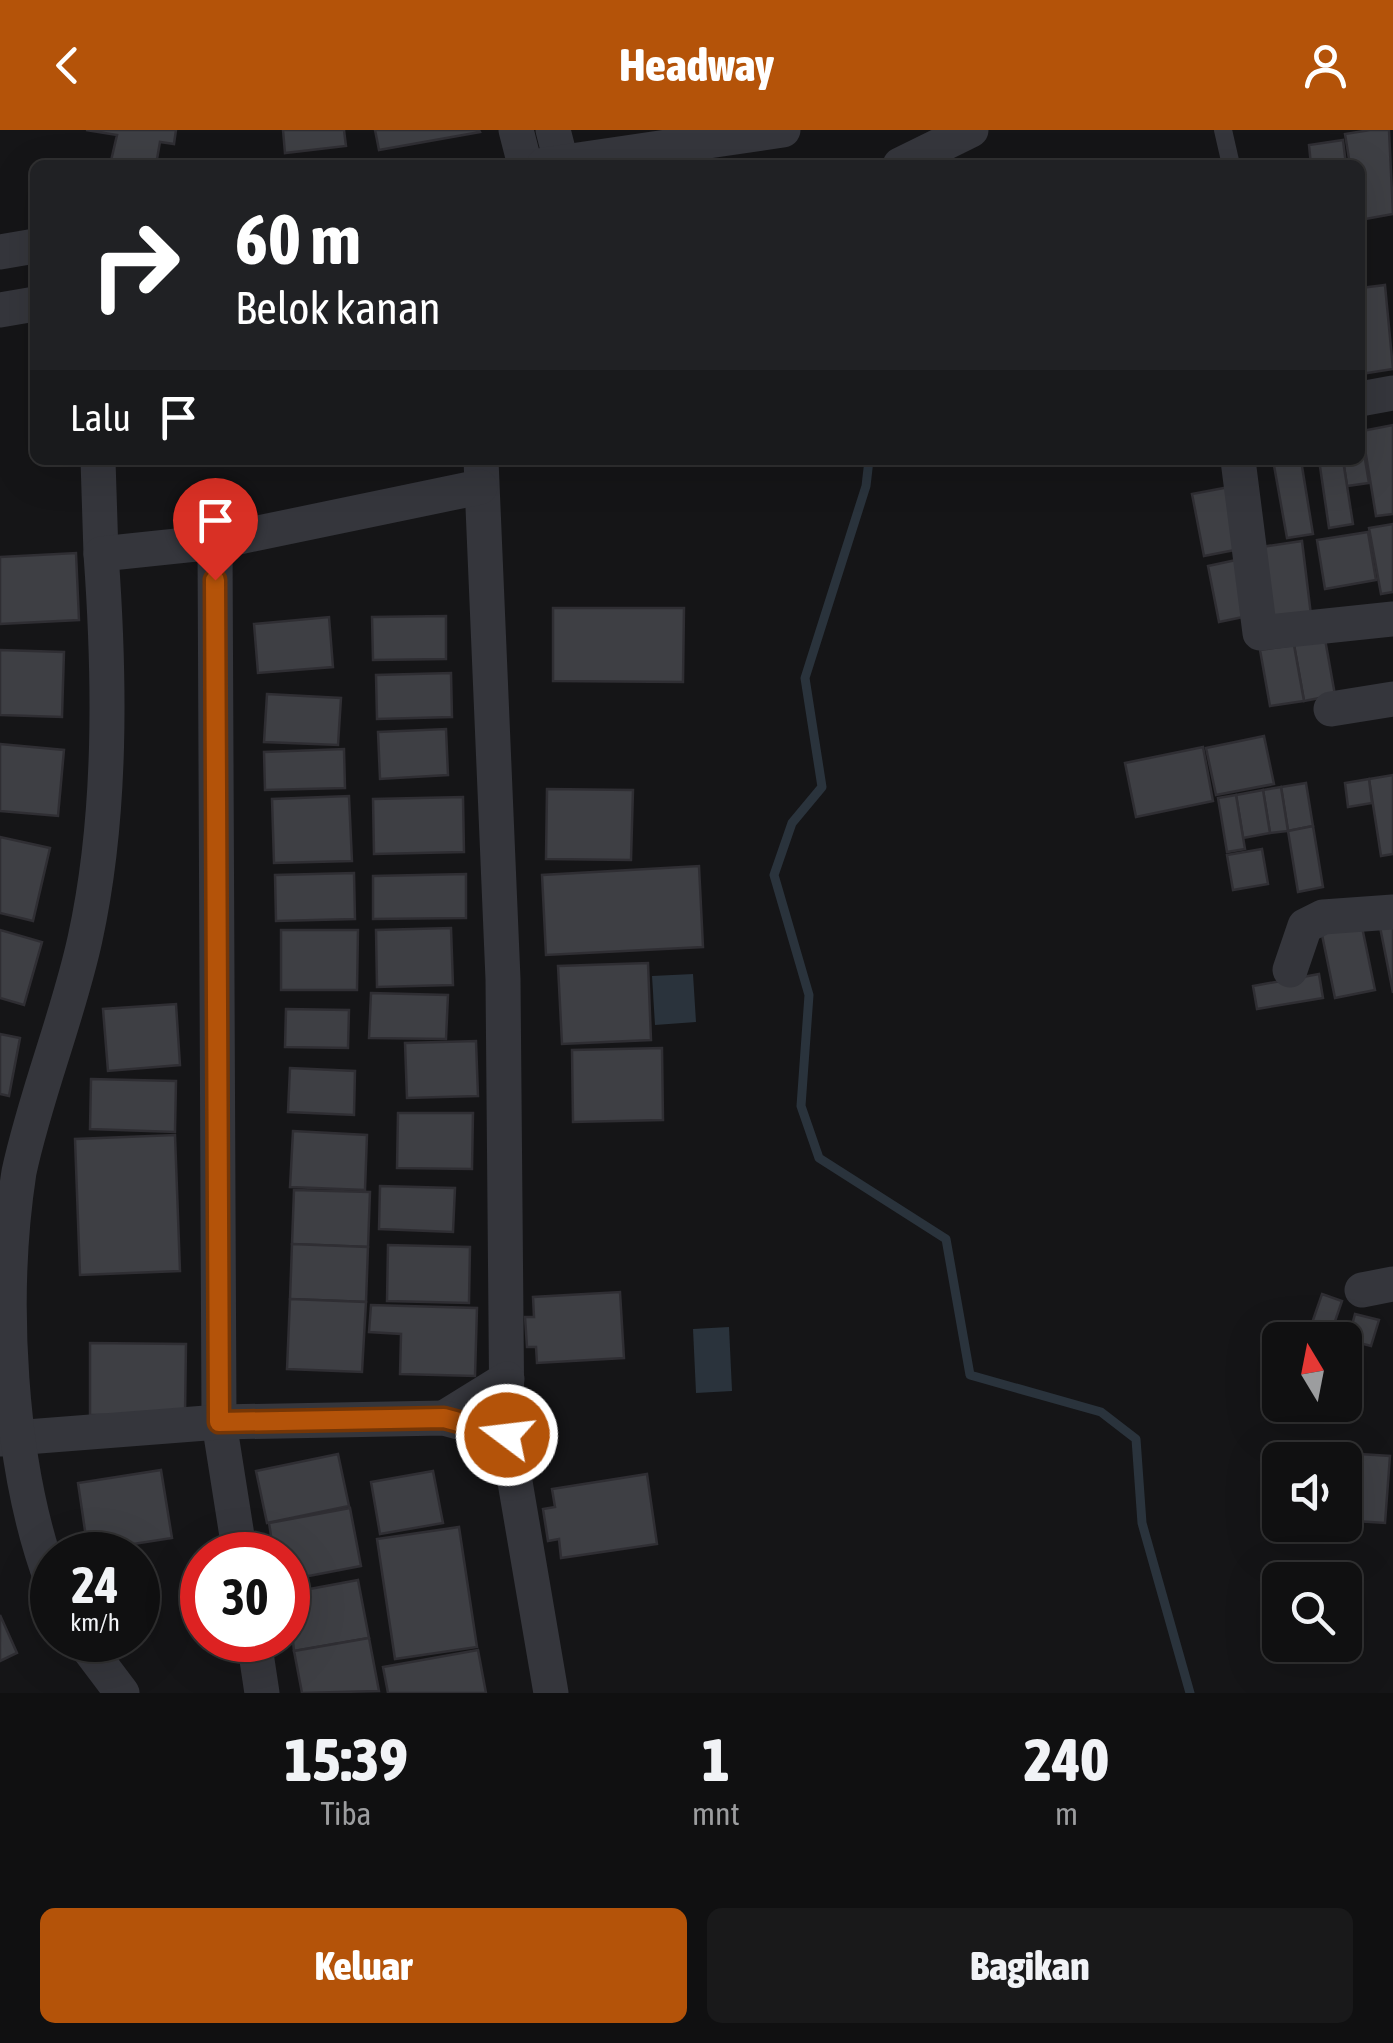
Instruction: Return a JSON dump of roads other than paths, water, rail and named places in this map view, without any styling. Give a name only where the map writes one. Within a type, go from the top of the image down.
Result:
[{"type":"street","points":[[516,130],[524,160]]},
{"type":"street","points":[[555,155],[783,130]]},
{"type":"street","points":[[910,160],[971,130]]},
{"type":"street","points":[[0,252],[30,247]]},
{"type":"street","points":[[0,310],[30,305]]},
{"type":"street","points":[[1365,398],[1393,393]]},
{"type":"street","points":[[36,1532],[9,1439],[3,1306],[19,1173],[86,937],[102,806],[106,620],[98,465]]},
{"type":"street","points":[[1239,465],[1260,633],[1393,619]]},
{"type":"street","points":[[102,554],[215,542],[480,474],[502,979],[507,1435],[551,1693]]},
{"type":"street","points":[[215,542],[219,1422],[236,1532]]},
{"type":"street","points":[[1331,709],[1393,699]]},
{"type":"street","points":[[1290,970],[1305,926],[1323,918],[1393,912]]},
{"type":"street","points":[[444,1418],[507,1379]]},
{"type":"street","points":[[9,1439],[219,1422],[444,1418],[507,1435]]},
{"type":"street","points":[[99,1662],[122,1693]]},
{"type":"street","points":[[257,1662],[262,1693]]},
{"type":"lane","points":[[1223,130],[1230,160]]},
{"type":"waterway","points":[[868,465],[866,486],[805,678],[822,787],[792,823],[774,875],[809,995],[801,1106],[819,1158],[946,1239],[970,1375],[1101,1412],[1136,1439],[1142,1523],[1190,1693]]}]
